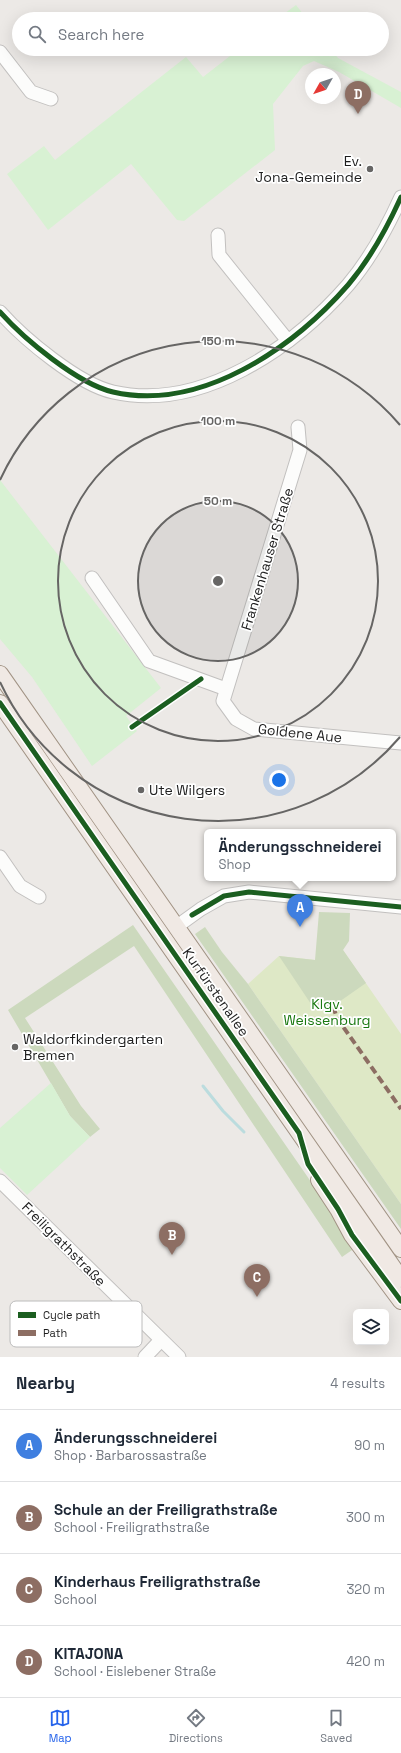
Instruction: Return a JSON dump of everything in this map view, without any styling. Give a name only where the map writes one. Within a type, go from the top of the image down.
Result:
[{"type":"main road","name":"Kurfürstenallee","points":[[0,674],[401,1249]]},
{"type":"main road","name":"Kurfürstenallee","points":[[0,703],[401,1279]]},
{"type":"main road","name":"Kurfürstenallee","points":[[299,1133],[308,1164],[338,1209],[352,1235],[401,1301]]},
{"type":"street","points":[[0,52],[32,92],[51,99]]},
{"type":"street","points":[[0,312],[44,352],[75,375],[112,392],[135,395],[163,395],[188,391],[204,386],[261,360],[288,341],[328,306],[348,284],[381,238],[401,197]]},
{"type":"street","points":[[218,235],[219,254],[288,341]]},
{"type":"street","name":"Frankenhauser Straße","points":[[226,689],[300,450],[298,428]]},
{"type":"street","points":[[92,578],[149,661],[226,689]]},
{"type":"street","name":"Goldene Aue","points":[[226,689],[223,701],[236,719],[254,729],[401,743]]},
{"type":"street","points":[[0,857],[20,886],[39,897]]},
{"type":"street","points":[[176,927],[201,909],[224,896],[249,892],[401,907]]},
{"type":"street","name":"Freiligrathstraße","points":[[0,1181],[122,1301]]},
{"type":"street","name":"Freiligrathstraße","points":[[142,1321],[179,1357]]},
{"type":"street","points":[[145,1357],[161,1340]]},
{"type":"green space","points":[[296,5],[302,12],[286,12]]},
{"type":"green space","points":[[230,56],[336,56],[401,92],[401,108],[341,73],[341,68],[330,68],[314,61],[303,66],[273,104],[275,150],[184,221],[177,220],[131,164],[48,230],[7,174],[44,146],[55,160],[186,57],[203,77]]},
{"type":"green space","points":[[0,480],[161,688],[126,716],[137,731],[92,766],[32,677],[0,639]]},
{"type":"green space","points":[[319,912],[350,913],[349,941],[343,950],[366,983],[336,1004],[315,1010],[279,956],[315,960]]},
{"type":"green space","points":[[133,925],[307,1176],[355,1248],[342,1257],[134,946],[25,1018],[81,1106],[100,1129],[90,1137],[70,1116],[8,1010]]},
{"type":"green space","points":[[205,927],[222,952],[248,984],[401,1204],[401,1229],[195,934]]},
{"type":"green space","name":"Klgv. Weissenburg","points":[[343,950],[401,1034],[401,1204],[248,984],[279,956],[315,960]]},
{"type":"green space","points":[[51,1083],[70,1116],[90,1137],[27,1195],[0,1168],[0,1128]]},
{"type":"waterway","points":[[203,1086],[223,1111],[244,1132]]},
{"type":"marked path","points":[[333,1006],[337,1018],[401,1109]]},
{"type":"cycle path","points":[[0,312],[23,335],[52,359],[84,380],[113,392],[146,396],[179,393],[212,384],[243,370],[273,352],[326,309],[364,265],[384,232],[401,197]]},
{"type":"cycle path","points":[[132,727],[201,679]]},
{"type":"cycle path","points":[[0,703],[299,1133],[308,1164],[338,1209],[352,1235],[401,1301]]},
{"type":"cycle path","points":[[192,915],[224,896],[249,892],[401,907]]},
{"type":"place","name":"KITAJONA","points":[[358,114]]},
{"type":"place","name":"Ev. Jona-Gemeinde","points":[[370,169]]},
{"type":"place","name":"Ute Wilgers","points":[[141,790]]},
{"type":"place","name":"Änderungsschneiderei","points":[[300,927]]},
{"type":"place","name":"Waldorfkindergarten Bremen","points":[[15,1047]]},
{"type":"place","name":"Schule an der Freiligrathstraße","points":[[172,1255]]},
{"type":"place","name":"Kinderhaus Freiligrathstraße","points":[[257,1297]]}]
